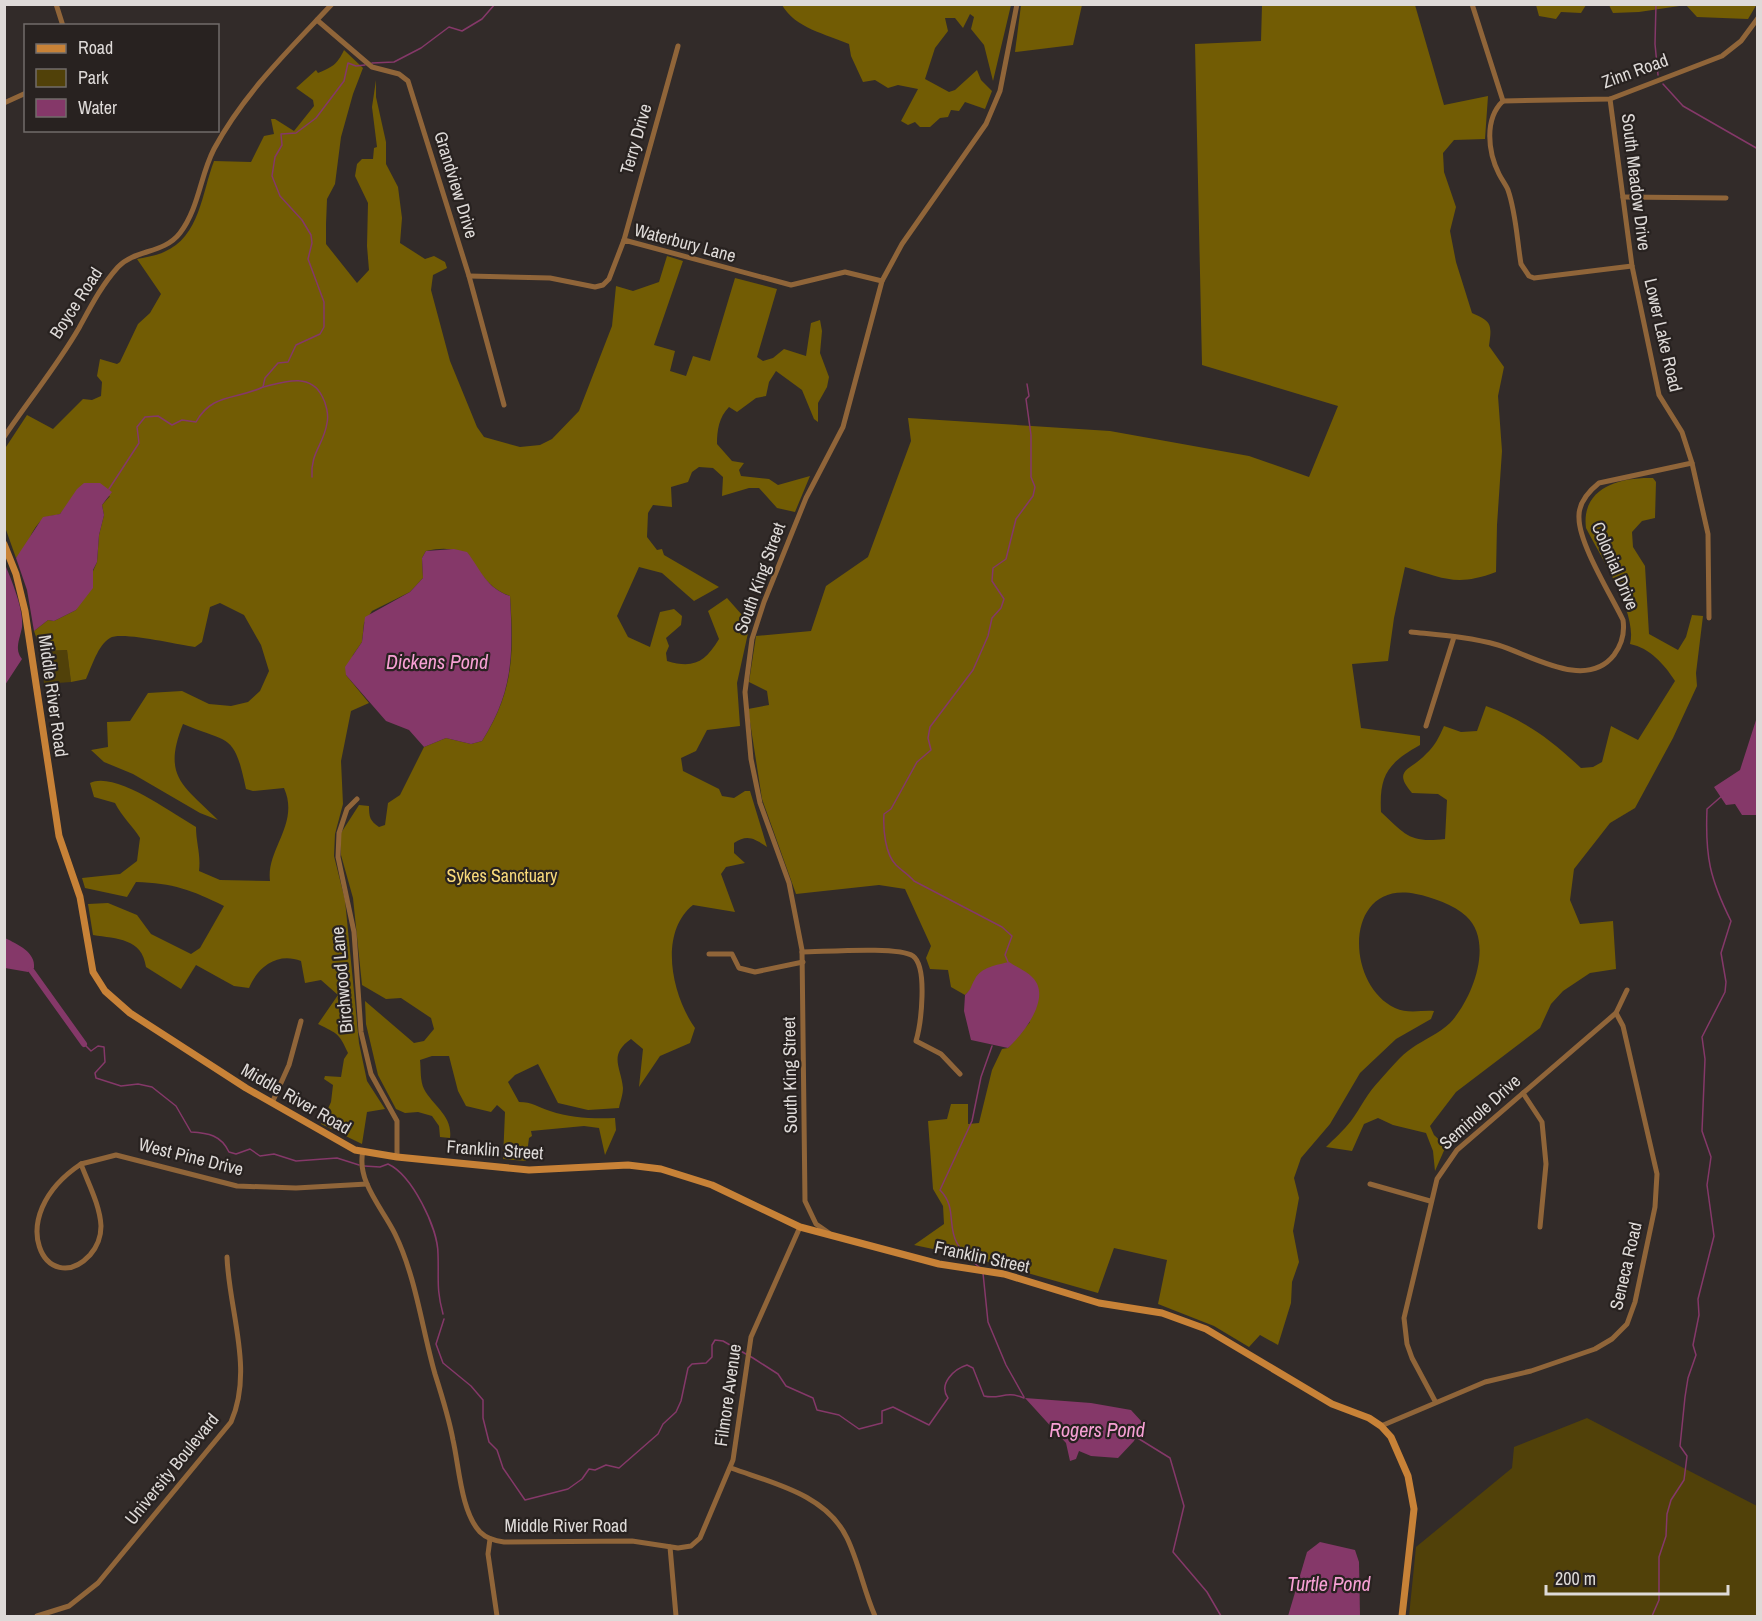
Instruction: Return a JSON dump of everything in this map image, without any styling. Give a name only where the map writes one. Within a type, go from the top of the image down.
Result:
[{"type":"main road","name":"Middle River Road","points":[[4,544],[16,574],[25,611],[59,836],[80,897],[89,955],[98,981],[105,991],[130,1013],[272,1103],[362,1155]]},
{"type":"main road","name":"Franklin Street","points":[[362,1155],[529,1170],[628,1165],[661,1168],[712,1185],[800,1227],[939,1264],[1004,1274],[1099,1303],[1149,1310],[1184,1320],[1215,1334],[1332,1404],[1381,1426]]},
{"type":"main road","points":[[1381,1426],[1391,1437],[1404,1464],[1414,1509],[1402,1617]]},
{"type":"street","points":[[56,4],[62,24]]},
{"type":"street","name":"Boyce Road","points":[[4,437],[78,328],[97,294],[118,267],[127,258],[161,248],[178,236],[190,219],[200,183],[215,148],[244,102],[289,48],[332,4]]},
{"type":"street","name":"South King Street","points":[[829,1233],[816,1224],[805,1201],[803,962],[789,883],[756,786],[744,692],[752,639],[764,602],[806,498],[843,427],[882,280],[902,244],[986,124],[1000,91],[1017,4]]},
{"type":"street","points":[[1472,4],[1503,101]]},
{"type":"street","name":"Zinn Road","points":[[1503,101],[1610,99],[1722,56],[1741,41],[1758,18]]},
{"type":"street","name":"Grandview Drive","points":[[317,20],[372,67],[399,74],[408,81],[469,276],[504,405]]},
{"type":"street","name":"Terry Drive","points":[[624,240],[678,46]]},
{"type":"street","points":[[4,103],[24,94]]},
{"type":"street","name":"South Meadow Drive","points":[[1503,101],[1495,109],[1489,125],[1491,146],[1498,172],[1508,189],[1521,264],[1525,272],[1534,278],[1632,266],[1610,99]]},
{"type":"street","points":[[1623,197],[1726,198]]},
{"type":"street","name":"Waterbury Lane","points":[[469,276],[550,278],[595,287],[603,285],[609,279],[624,240],[791,285],[845,272],[882,280]]},
{"type":"street","name":"Lower Lake Road","points":[[1632,266],[1659,395],[1682,432],[1692,463],[1708,534],[1709,618]]},
{"type":"street","name":"Colonial Drive","points":[[1411,632],[1498,645],[1578,671],[1603,666],[1620,646],[1624,630],[1623,620],[1584,541],[1578,516],[1581,504],[1590,490],[1599,483],[1692,463]]},
{"type":"street","points":[[1426,726],[1454,637]]},
{"type":"street","name":"Birchwood Lane","points":[[357,799],[347,809],[339,833],[338,857],[354,932],[361,1032],[371,1074],[397,1121],[397,1157]]},
{"type":"street","points":[[802,952],[879,951],[912,956],[919,963],[922,974],[920,1028],[916,1041],[941,1054],[960,1074]]},
{"type":"street","points":[[709,954],[732,954],[739,968],[749,972],[803,962]]},
{"type":"street","points":[[1616,1013],[1627,990]]},
{"type":"street","name":"Seminole Drive","points":[[1435,1401],[1412,1358],[1404,1318],[1437,1179],[1457,1150],[1616,1013]]},
{"type":"street","name":"Seneca Road","points":[[1381,1426],[1435,1401],[1485,1382],[1531,1371],[1595,1349],[1612,1339],[1627,1324],[1635,1302],[1655,1207],[1657,1174],[1623,1026],[1616,1013]]},
{"type":"street","points":[[272,1103],[289,1065],[301,1021]]},
{"type":"street","points":[[1523,1093],[1542,1122],[1546,1164],[1540,1227]]},
{"type":"street","name":"West Pine Drive","points":[[41,1195],[58,1179],[81,1164],[116,1155],[237,1186],[296,1188],[367,1184]]},
{"type":"street","name":"Middle River Road","points":[[362,1155],[367,1184],[402,1252],[444,1402],[467,1505],[479,1531],[490,1539],[516,1543],[632,1541],[670,1547]]},
{"type":"street","points":[[32,1251],[50,1265],[59,1267],[80,1264],[93,1252],[101,1225],[81,1164]]},
{"type":"street","points":[[1370,1184],[1430,1201]]},
{"type":"street","name":"Filmore Avenue","points":[[670,1547],[685,1548],[700,1538],[731,1468],[748,1355],[762,1310],[800,1227]]},
{"type":"street","name":"University Boulevard","points":[[37,1617],[69,1606],[98,1583],[231,1422],[236,1411],[241,1377],[227,1257]]},
{"type":"street","points":[[731,1468],[800,1494],[834,1518],[847,1537],[875,1617]]},
{"type":"street","points":[[490,1539],[488,1554],[497,1617]]},
{"type":"street","points":[[670,1547],[676,1617]]},
{"type":"green space","points":[[1536,4],[1586,5],[1581,13],[1561,12],[1556,19],[1539,16]]},
{"type":"green space","points":[[1757,4],[1748,19],[1697,17],[1686,5],[1639,12],[1613,13],[1609,5]]},
{"type":"green space","points":[[782,5],[1011,5],[993,81],[984,45],[971,29],[974,17],[970,14],[963,28],[955,18],[945,18],[948,31],[935,48],[925,79],[949,92],[955,90],[977,70],[981,80],[992,91],[985,109],[965,102],[959,111],[951,110],[948,117],[940,118],[930,127],[920,127],[915,122],[908,125],[901,121],[918,89],[898,85],[888,88],[875,80],[863,82],[851,56],[849,44],[803,25]]},
{"type":"green space","points":[[1021,5],[1082,5],[1073,45],[1015,52]]},
{"type":"green space","points":[[1262,5],[1415,5],[1444,105],[1488,96],[1485,139],[1454,140],[1443,153],[1444,172],[1456,207],[1450,231],[1456,262],[1472,313],[1484,319],[1489,325],[1489,346],[1504,367],[1498,396],[1502,451],[1496,572],[1482,577],[1460,580],[1405,567],[1388,661],[1352,664],[1361,728],[1420,736],[1420,745],[1400,758],[1388,771],[1382,788],[1381,812],[1409,836],[1423,840],[1445,839],[1447,800],[1438,794],[1412,793],[1403,779],[1404,774],[1432,748],[1444,726],[1461,732],[1477,731],[1486,706],[1537,732],[1581,768],[1593,767],[1602,762],[1611,726],[1638,740],[1675,681],[1656,658],[1644,649],[1630,644],[1631,631],[1623,601],[1586,528],[1586,514],[1590,503],[1596,494],[1605,488],[1640,478],[1653,478],[1656,482],[1655,518],[1642,521],[1632,532],[1633,547],[1645,566],[1649,634],[1678,650],[1686,637],[1692,615],[1703,616],[1696,673],[1697,686],[1673,738],[1635,808],[1610,823],[1574,869],[1570,900],[1580,924],[1613,921],[1616,969],[1590,973],[1563,991],[1551,1004],[1540,1028],[1456,1092],[1430,1126],[1434,1135],[1446,1146],[1435,1171],[1433,1151],[1426,1133],[1393,1125],[1378,1118],[1364,1124],[1352,1151],[1326,1147],[1348,1124],[1372,1090],[1399,1059],[1446,1027],[1458,1013],[1466,1000],[1477,971],[1479,940],[1475,927],[1461,912],[1442,902],[1416,894],[1392,894],[1375,902],[1364,917],[1359,936],[1360,957],[1367,978],[1378,996],[1400,1010],[1434,1011],[1431,1019],[1396,1039],[1360,1073],[1330,1124],[1301,1158],[1294,1178],[1299,1198],[1293,1231],[1299,1262],[1292,1282],[1291,1303],[1278,1345],[1260,1335],[1249,1347],[1214,1326],[1158,1304],[1167,1260],[1114,1248],[1098,1293],[971,1257],[914,1245],[944,1224],[943,1206],[933,1189],[928,1121],[947,1119],[951,1104],[968,1104],[968,1124],[979,1123],[992,1070],[1002,1049],[1008,1048],[1030,1022],[973,988],[965,995],[951,987],[948,970],[930,969],[926,958],[931,946],[905,889],[879,885],[796,894],[762,799],[748,709],[769,705],[767,691],[749,682],[756,636],[811,631],[826,586],[868,557],[911,441],[908,418],[1110,431],[1249,456],[1309,477],[1338,406],[1202,365],[1195,44],[1261,41]]},
{"type":"green space","name":"Sykes Sanctuary","points":[[344,50],[363,68],[341,137],[335,184],[327,199],[326,244],[357,283],[369,270],[368,203],[355,176],[357,164],[362,159],[373,159],[374,148],[377,147],[372,107],[376,80],[376,97],[386,142],[386,164],[398,187],[402,218],[400,243],[425,259],[434,256],[445,262],[447,268],[433,275],[431,290],[450,361],[477,427],[484,437],[520,447],[540,445],[552,439],[579,411],[612,326],[616,286],[633,291],[659,282],[667,256],[683,261],[654,345],[675,351],[670,371],[686,376],[693,356],[710,361],[735,278],[777,289],[757,357],[763,361],[773,358],[784,349],[806,356],[811,323],[820,320],[822,331],[820,353],[829,377],[827,387],[818,403],[818,422],[814,419],[802,390],[776,371],[769,382],[766,396],[756,398],[737,412],[729,407],[721,419],[717,434],[717,444],[732,461],[744,463],[739,470],[741,476],[769,479],[778,485],[810,476],[795,512],[777,508],[759,488],[749,488],[722,496],[723,477],[713,468],[699,467],[692,472],[688,482],[671,487],[672,507],[653,505],[648,513],[647,537],[657,550],[662,549],[664,555],[719,587],[694,601],[662,573],[639,567],[617,616],[628,637],[650,647],[660,612],[674,609],[682,616],[681,625],[666,638],[669,646],[666,653],[667,661],[685,664],[692,664],[704,658],[719,639],[708,611],[727,598],[750,624],[737,683],[740,726],[707,730],[696,751],[681,758],[683,771],[719,789],[722,796],[734,798],[745,791],[750,791],[767,847],[750,838],[734,843],[734,853],[745,863],[726,867],[721,874],[735,912],[693,905],[682,917],[675,932],[672,965],[680,999],[695,1028],[690,1043],[660,1056],[639,1087],[643,1049],[631,1039],[624,1045],[618,1056],[623,1088],[619,1108],[588,1110],[558,1103],[538,1064],[515,1075],[508,1082],[519,1102],[574,1117],[615,1118],[616,1130],[605,1155],[599,1128],[584,1126],[531,1131],[532,1136],[529,1138],[526,1161],[503,1159],[505,1112],[497,1105],[491,1112],[466,1106],[458,1091],[449,1056],[432,1056],[420,1060],[423,1086],[445,1117],[450,1130],[450,1138],[440,1137],[439,1126],[432,1116],[418,1112],[405,1113],[396,1109],[378,1075],[366,1024],[365,1001],[414,1043],[424,1041],[434,1029],[431,1018],[401,998],[386,999],[362,985],[353,898],[341,855],[341,833],[359,805],[369,806],[369,813],[376,825],[379,827],[385,825],[388,803],[400,795],[424,747],[446,738],[471,744],[482,741],[493,723],[506,688],[509,671],[512,636],[510,596],[497,590],[466,556],[456,551],[443,549],[426,551],[422,558],[423,578],[410,592],[372,611],[364,623],[362,642],[353,655],[346,675],[369,703],[351,711],[341,761],[343,804],[335,834],[334,856],[345,900],[359,1043],[367,1081],[385,1109],[367,1112],[362,1144],[321,1124],[331,1102],[333,1085],[324,1079],[325,1076],[341,1077],[344,1059],[348,1053],[337,1035],[318,1024],[338,995],[321,980],[305,983],[301,961],[284,958],[270,963],[263,967],[249,988],[234,986],[196,965],[181,989],[146,967],[144,957],[134,945],[119,939],[93,935],[88,904],[108,903],[137,915],[151,934],[191,954],[200,948],[224,906],[192,892],[161,884],[136,882],[127,897],[85,888],[82,878],[120,874],[137,861],[140,838],[115,803],[94,797],[90,783],[101,781],[128,788],[196,827],[199,871],[220,880],[270,881],[273,858],[286,825],[288,801],[284,788],[253,791],[246,789],[238,758],[228,743],[183,724],[175,756],[176,768],[186,788],[218,820],[200,813],[133,774],[104,762],[91,750],[108,747],[107,722],[130,721],[148,693],[182,691],[209,704],[231,706],[248,702],[260,691],[269,671],[261,645],[244,615],[220,603],[210,607],[202,642],[195,647],[137,637],[116,636],[106,641],[99,651],[86,679],[71,682],[67,650],[41,651],[34,631],[48,620],[54,621],[76,610],[97,562],[99,535],[104,515],[102,505],[110,496],[66,507],[60,514],[42,520],[16,558],[5,527],[4,450],[27,415],[53,429],[83,399],[92,400],[101,396],[102,382],[97,376],[100,359],[117,364],[120,362],[138,324],[150,313],[161,294],[137,259],[164,252],[185,236],[198,212],[214,161],[251,162],[264,136],[274,134],[271,119],[275,119],[294,131],[314,106],[313,100],[296,88],[316,70],[318,73],[334,65]]},
{"type":"green space","points":[[67,650],[71,682],[44,684],[41,651]]},
{"type":"green space","points":[[1587,1418],[1757,1506],[1757,1616],[1409,1616],[1416,1547],[1512,1468],[1514,1447]]},
{"type":"water","points":[[84,483],[100,483],[112,492],[102,505],[104,515],[99,535],[97,562],[93,570],[93,588],[76,610],[54,621],[48,620],[34,631],[27,590],[16,558],[43,517],[60,514],[77,489]]},
{"type":"water","name":"Dickens Pond","points":[[454,549],[467,552],[485,578],[495,588],[510,596],[509,671],[500,705],[482,741],[471,744],[446,738],[424,747],[409,730],[386,721],[346,675],[345,667],[362,642],[365,617],[410,592],[423,578],[422,558],[426,551]]},
{"type":"water","points":[[4,562],[16,594],[22,620],[18,648],[22,659],[5,685]]},
{"type":"water","points":[[1757,717],[1757,815],[1742,815],[1735,804],[1726,805],[1714,787],[1740,770]]},
{"type":"water","points":[[5,938],[29,953],[34,962],[34,968],[28,972],[5,968]]},
{"type":"water","points":[[1009,962],[1025,971],[1038,986],[1039,995],[1033,1015],[1028,1025],[1008,1048],[971,1040],[964,1011],[965,995],[981,972]]},
{"type":"water","name":"Rogers Pond","points":[[1025,1398],[1091,1403],[1131,1410],[1142,1422],[1134,1441],[1118,1458],[1091,1456],[1079,1451],[1076,1459],[1070,1461],[1066,1443]]},
{"type":"water","name":"Turtle Pond","points":[[1320,1542],[1355,1550],[1359,1562],[1360,1616],[1288,1616],[1307,1552]]},
{"type":"waterway","points":[[372,63],[394,62],[421,48],[449,27],[462,31],[482,19],[495,4]]},
{"type":"waterway","points":[[1656,4],[1655,44],[1658,75]]},
{"type":"waterway","points":[[109,489],[139,443],[137,427],[145,417],[158,416],[172,425],[182,420],[196,422],[209,406],[225,398],[263,387],[265,378],[278,363],[288,362],[296,345],[320,334],[324,327],[324,302],[308,259],[312,243],[311,235],[302,220],[280,196],[272,176],[275,157],[282,145],[281,134],[296,133],[316,118],[344,81],[348,63],[356,66],[365,65]]},
{"type":"waterway","points":[[1663,84],[1683,106],[1758,149]]},
{"type":"waterway","points":[[263,387],[287,381],[303,381],[311,384],[322,396],[328,420],[313,461],[312,477]]},
{"type":"waterway","points":[[1008,962],[1005,955],[1012,936],[1002,927],[914,881],[896,865],[887,848],[884,814],[891,809],[917,762],[931,750],[928,738],[930,727],[973,670],[988,636],[992,618],[1001,608],[1004,599],[992,581],[993,568],[1006,559],[1016,519],[1033,496],[1035,487],[1031,477],[1031,435],[1026,399],[1029,396],[1027,384]]},
{"type":"waterway","points":[[1652,1616],[1659,1600],[1659,1557],[1666,1536],[1667,1514],[1671,1500],[1684,1480],[1687,1456],[1680,1446],[1685,1397],[1688,1378],[1696,1355],[1693,1345],[1699,1315],[1698,1299],[1714,1236],[1707,1185],[1711,1157],[1702,1131],[1705,1059],[1702,1037],[1725,992],[1726,982],[1721,953],[1731,921],[1718,893],[1710,867],[1707,841],[1707,809],[1723,795]]},
{"type":"waterway","points":[[31,970],[84,1044]]},
{"type":"waterway","points":[[84,1044],[91,1051],[98,1046],[104,1047],[105,1062],[95,1073],[96,1078],[121,1086],[138,1084],[152,1087],[176,1106],[191,1132],[218,1138],[229,1152],[236,1154],[250,1149],[260,1156],[274,1154],[296,1161],[337,1158],[359,1165]]},
{"type":"waterway","points":[[979,1267],[957,1243],[948,1203],[940,1190],[972,1121],[981,1077],[992,1046]]},
{"type":"waterway","points":[[364,1166],[380,1167],[388,1164],[406,1179],[422,1203],[437,1243],[439,1290],[443,1314]]},
{"type":"waterway","points":[[983,1273],[988,1322],[1006,1365],[1024,1397]]},
{"type":"waterway","points":[[444,1319],[436,1344],[443,1363],[471,1386],[483,1400],[483,1418],[489,1442],[497,1450],[503,1468],[525,1500],[568,1489],[582,1479],[589,1469],[595,1470],[606,1465],[619,1468],[658,1434],[663,1424],[676,1412],[681,1401],[688,1368],[692,1364],[706,1363],[712,1357],[712,1345],[715,1340],[723,1341],[753,1358],[778,1374],[786,1386],[813,1398],[817,1410],[839,1415],[859,1429],[882,1423],[882,1411],[893,1407],[929,1425],[948,1398],[945,1393],[946,1382],[957,1370],[967,1365],[973,1368],[984,1396],[1012,1395],[1024,1398]]},
{"type":"waterway","points":[[1136,1437],[1170,1458],[1184,1506],[1173,1552],[1207,1592],[1221,1616]]}]
